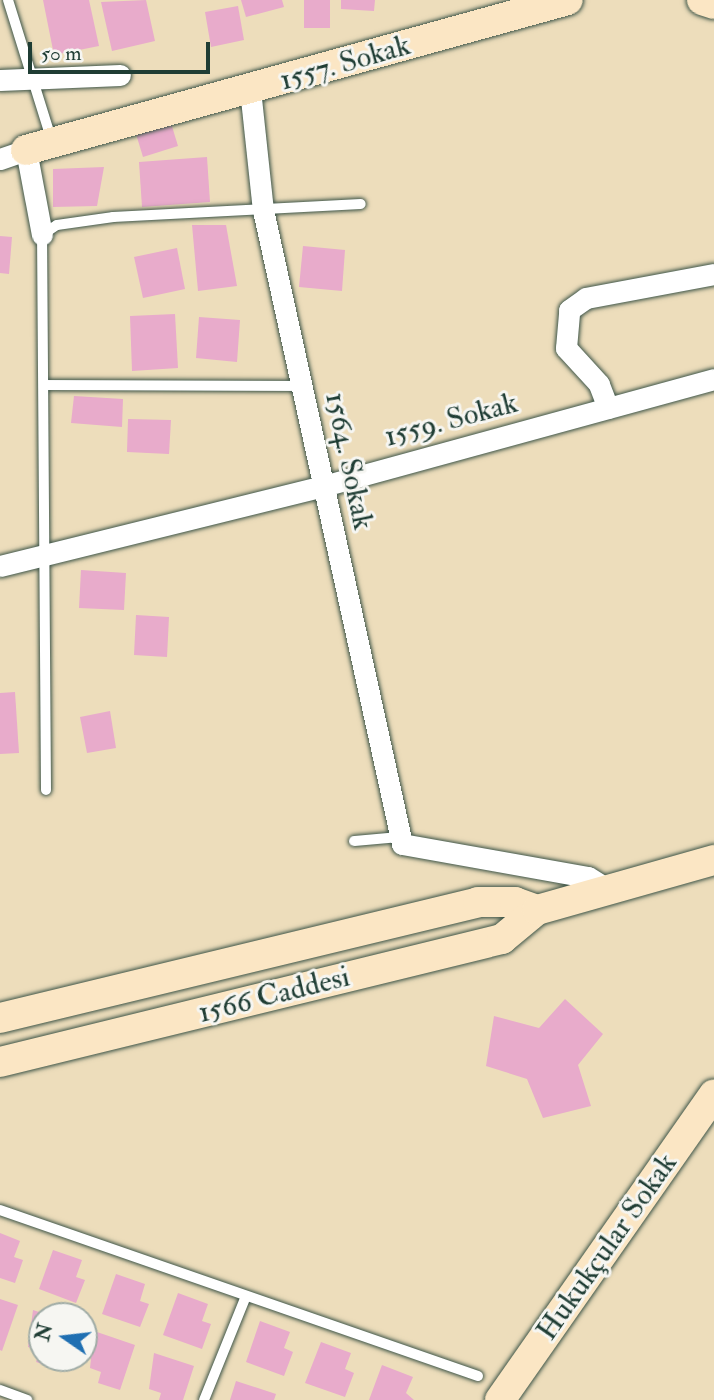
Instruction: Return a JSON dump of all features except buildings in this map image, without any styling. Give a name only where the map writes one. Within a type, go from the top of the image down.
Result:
[{"type":"street","name":"1557. Sokak","points":[[26,151],[568,0]]},
{"type":"street","points":[[702,0],[714,4]]},
{"type":"street","points":[[0,80],[120,75]]},
{"type":"street","name":"1564. Sokak","points":[[250,89],[263,210],[401,841]]},
{"type":"street","points":[[26,151],[42,235]]},
{"type":"street","points":[[608,408],[599,384],[566,348],[569,310],[586,298],[714,274]]},
{"type":"street","name":"1559. Sokak","points":[[0,566],[46,552],[324,486],[714,379]]},
{"type":"street","points":[[401,841],[588,877],[609,890]]},
{"type":"street","name":"1566 Caddesi","points":[[0,1018],[478,902],[515,902],[537,910],[714,860]]},
{"type":"street","name":"1566 Caddesi","points":[[0,1062],[489,942],[530,921],[537,910]]},
{"type":"street","name":"Hukukçular Sokak","points":[[500,1400],[714,1094]]},
{"type":"lane","points":[[8,0],[30,77],[26,151]]},
{"type":"lane","points":[[46,790],[47,386],[42,235],[57,225],[113,217],[361,204]]},
{"type":"lane","points":[[47,386],[303,386]]},
{"type":"lane","points":[[354,841],[401,841]]},
{"type":"lane","points":[[0,1210],[478,1376]]},
{"type":"lane","points":[[204,1400],[246,1296]]},
{"type":"lane","points":[[0,1390],[27,1400]]}]
